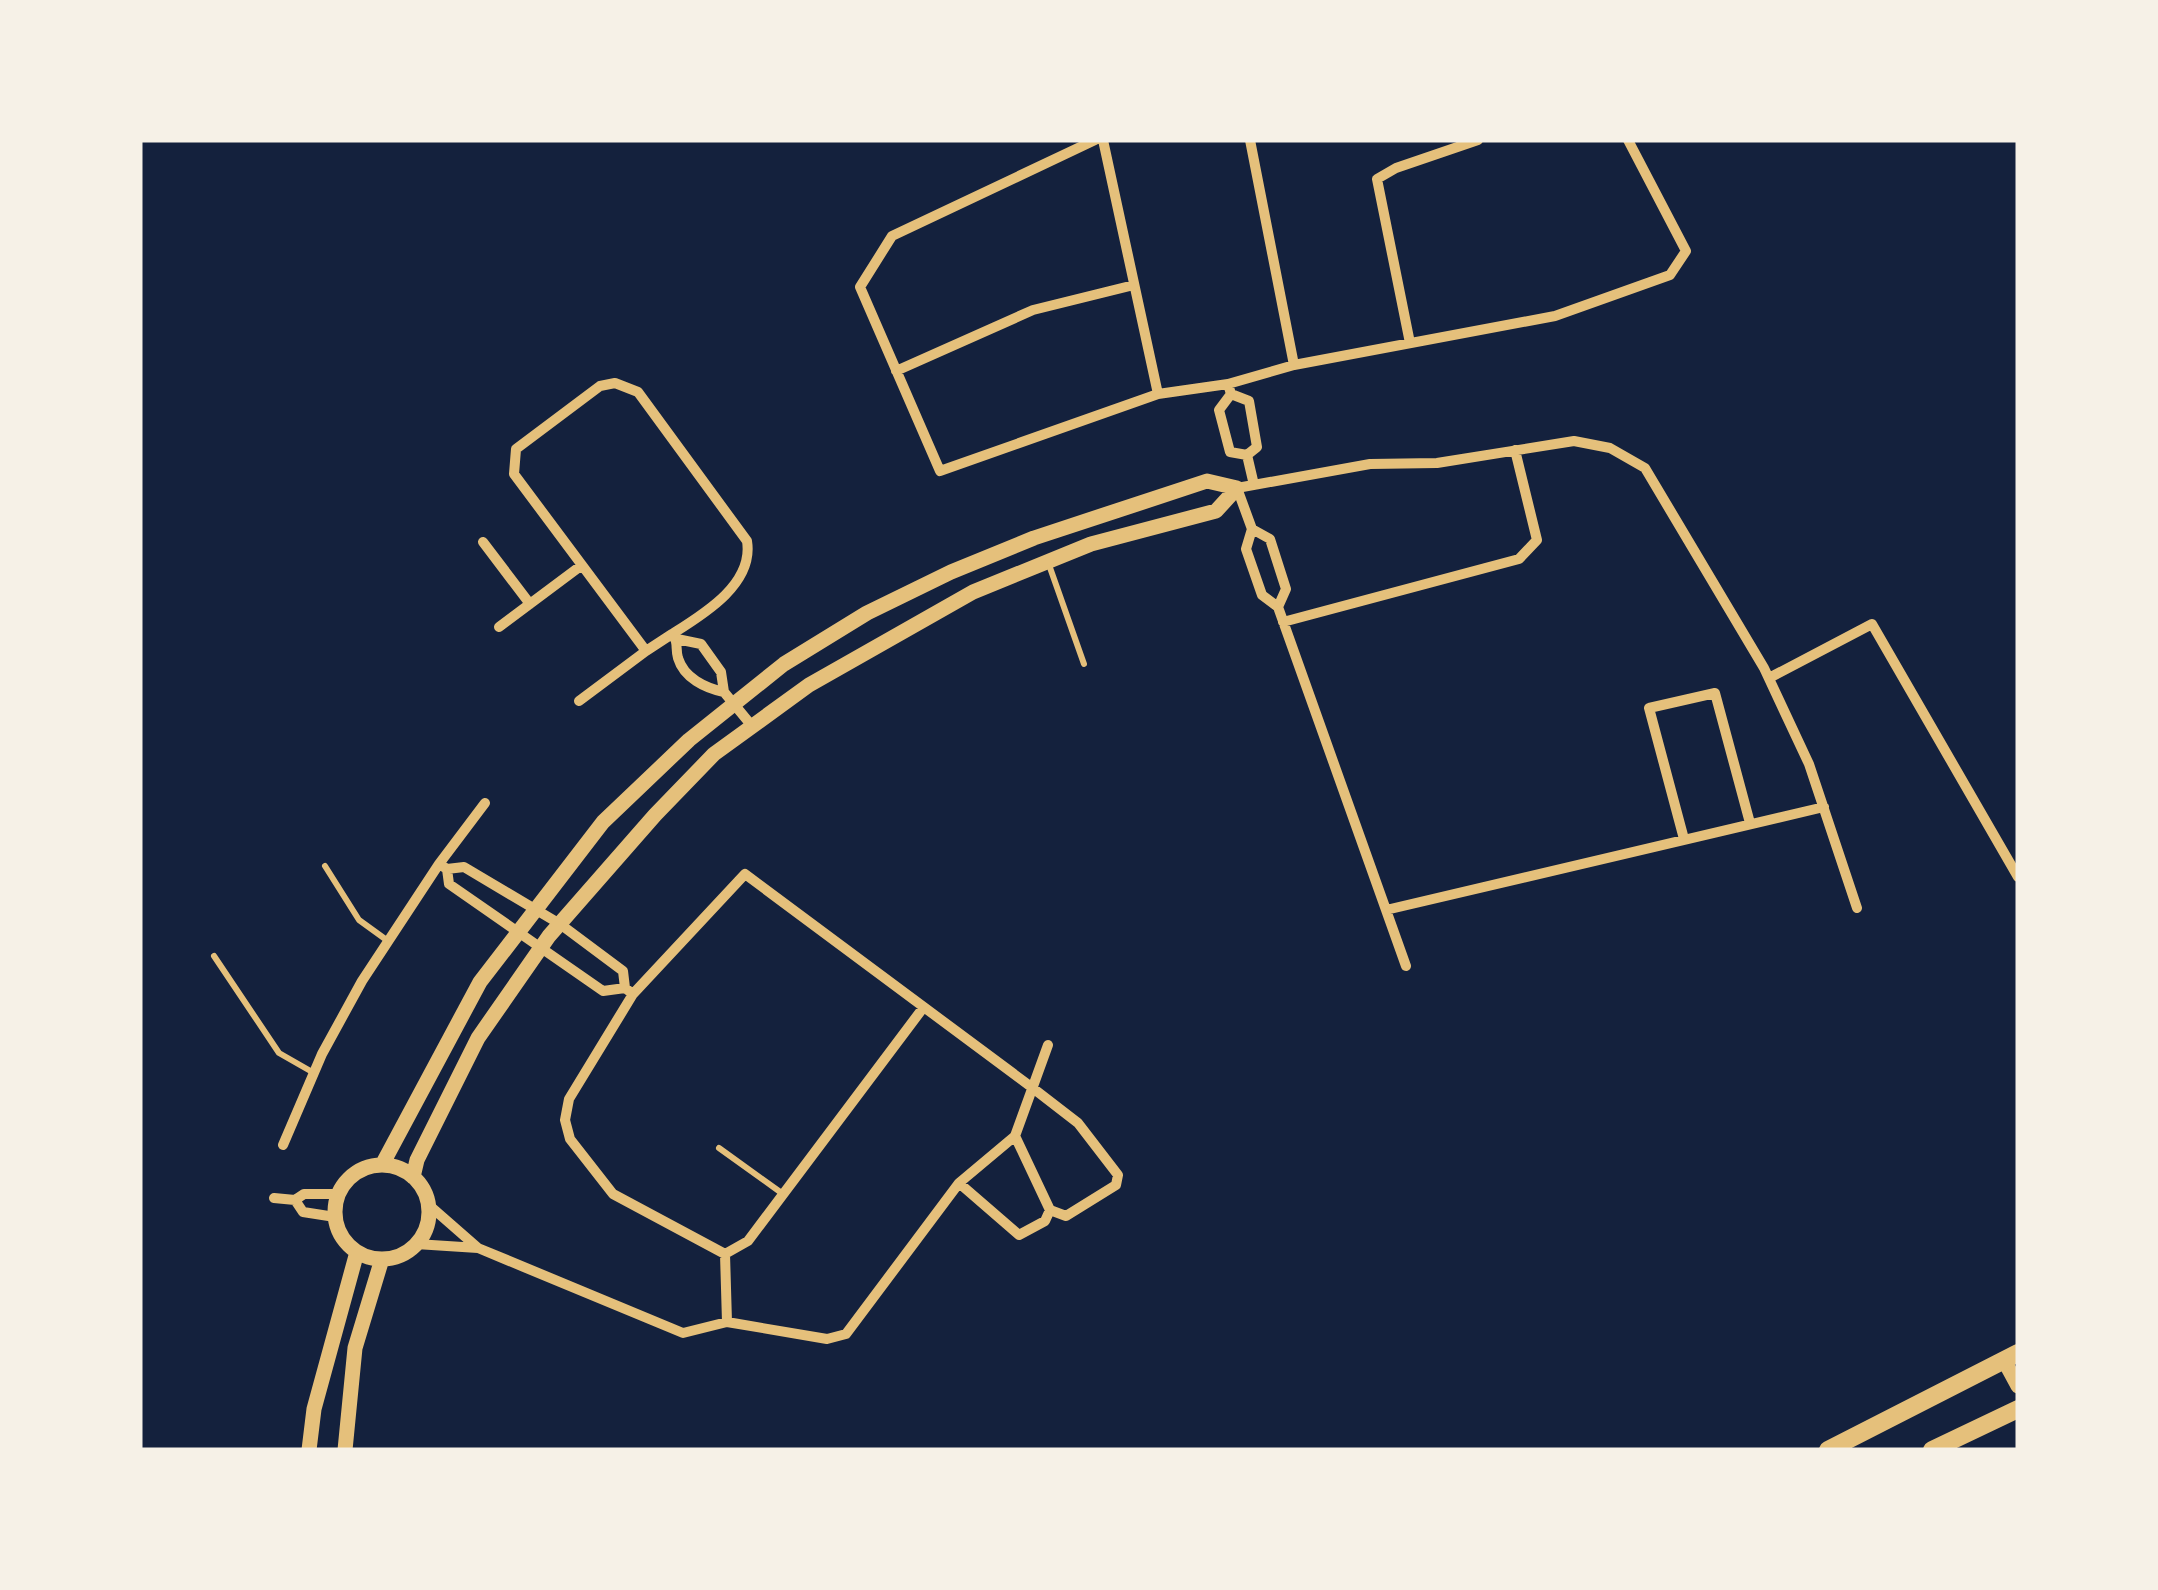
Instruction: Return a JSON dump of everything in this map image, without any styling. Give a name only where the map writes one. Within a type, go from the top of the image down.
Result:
[{"type":"main road","points":[[1828,1450],[2011,1357]]},
{"type":"main road","points":[[1932,1450],[2018,1409]]},
{"type":"street","points":[[1095,140],[892,236],[860,287],[940,471],[1158,394],[1229,389],[1294,365],[1554,316],[1670,276],[1686,251],[1628,140]]},
{"type":"street","points":[[1103,140],[1158,394]]},
{"type":"street","points":[[1250,140],[1294,365]]},
{"type":"street","points":[[1410,343],[1377,179],[1396,168],[1478,140]]},
{"type":"street","points":[[896,371],[1033,310],[1134,285]]},
{"type":"street","points":[[579,701],[646,650],[707,612],[746,571],[749,554],[747,541],[638,392],[615,382],[585,395],[516,450],[514,474],[646,650]]},
{"type":"street","points":[[1229,389],[1249,401],[1257,446],[1247,456]]},
{"type":"street","points":[[1229,389],[1219,410],[1226,438],[1230,452],[1247,456]]},
{"type":"street","points":[[382,1166],[480,982],[603,822],[729,698],[867,614],[951,572],[1034,538],[1206,481],[1237,488],[1370,464],[1437,463],[1574,441],[1610,448],[1645,468],[1769,678],[1809,764],[1857,908]]},
{"type":"street","points":[[1283,622],[1518,559],[1537,540],[1516,450]]},
{"type":"street","points":[[1247,456],[1254,485]]},
{"type":"street","points":[[1237,488],[1252,530],[1246,549],[1262,595],[1278,608],[1406,966]]},
{"type":"street","points":[[414,1177],[417,1160],[478,1038],[540,948],[702,766],[809,685],[974,592],[1091,544],[1216,511],[1237,488]]},
{"type":"street","points":[[1252,530],[1270,538],[1286,589],[1278,608]]},
{"type":"street","points":[[483,542],[530,604]]},
{"type":"street","points":[[499,627],[582,564]]},
{"type":"street","points":[[1769,678],[1872,624],[2018,877]]},
{"type":"street","points":[[674,636],[678,660],[702,688],[729,698]]},
{"type":"street","points":[[674,636],[701,644],[721,672],[729,698],[752,726]]},
{"type":"street","points":[[1684,838],[1650,708],[1715,692],[1750,823]]},
{"type":"street","points":[[283,1144],[314,1072],[362,982],[485,803]]},
{"type":"street","points":[[1386,910],[1824,807]]},
{"type":"street","points":[[443,866],[464,867],[560,924],[623,971],[629,991]]},
{"type":"street","points":[[443,866],[449,884],[603,991],[629,991]]},
{"type":"street","points":[[724,1254],[613,1194],[570,1139],[565,1120],[569,1099],[629,991],[745,874],[1078,1122],[1118,1175],[1116,1185],[1066,1216],[1050,1210],[1015,1136]]},
{"type":"street","points":[[724,1254],[748,1241],[923,1008]]},
{"type":"street","points":[[416,1244],[478,1248],[683,1332],[727,1322],[827,1340],[846,1334],[959,1184],[1015,1136],[1048,1045]]},
{"type":"street","points":[[430,1206],[424,1233],[416,1244],[394,1257],[382,1259],[357,1252],[339,1231],[335,1217],[339,1194],[356,1173],[395,1167],[414,1177],[430,1206],[478,1248]]},
{"type":"street","points":[[959,1184],[1019,1235],[1045,1221],[1050,1210]]},
{"type":"street","points":[[274,1198],[295,1200],[304,1194],[339,1194]]},
{"type":"street","points":[[295,1200],[303,1212],[335,1217]]},
{"type":"street","points":[[310,1450],[314,1409],[357,1252]]},
{"type":"street","points":[[724,1254],[727,1322]]},
{"type":"street","points":[[345,1450],[356,1348],[382,1259]]},
{"type":"street","points":[[2011,1357],[2018,1386]]},
{"type":"lane","points":[[1047,561],[1084,664]]},
{"type":"lane","points":[[324,866],[358,920],[388,941]]},
{"type":"lane","points":[[214,956],[279,1054],[314,1072]]},
{"type":"lane","points":[[719,1148],[784,1194]]}]
